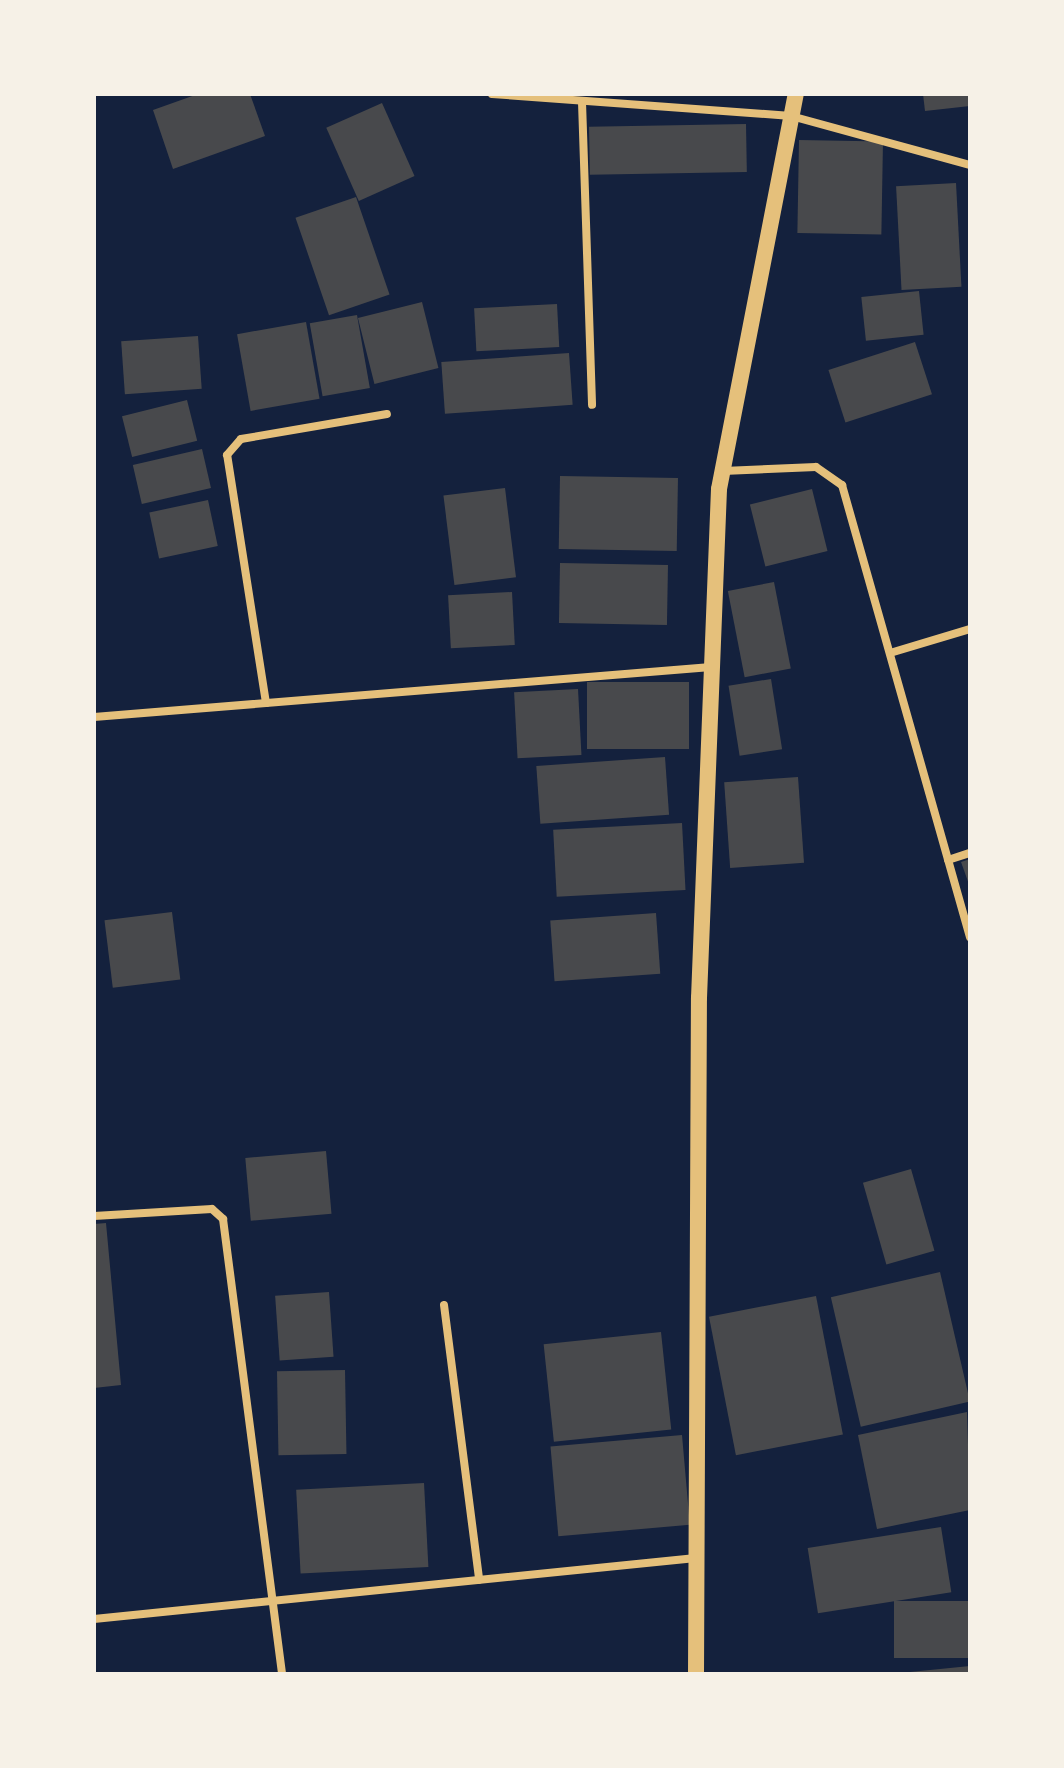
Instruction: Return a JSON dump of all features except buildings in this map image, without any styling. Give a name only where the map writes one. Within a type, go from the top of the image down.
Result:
[{"type":"main road","points":[[696,1674],[699,998],[711,667],[722,471],[796,94]]},
{"type":"street","points":[[492,94],[791,116],[970,165]]},
{"type":"street","points":[[582,102],[592,405]]},
{"type":"street","points":[[266,703],[227,455],[241,439],[387,414]]},
{"type":"street","points":[[722,471],[816,467],[833,474],[842,485],[970,937]]},
{"type":"street","points":[[890,653],[970,629]]},
{"type":"street","points":[[94,717],[711,667]]},
{"type":"street","points":[[948,860],[970,853]]},
{"type":"street","points":[[94,1216],[212,1209],[223,1219],[275,1601],[282,1674]]},
{"type":"street","points":[[444,1305],[479,1580]]},
{"type":"street","points":[[94,1619],[697,1558]]}]
